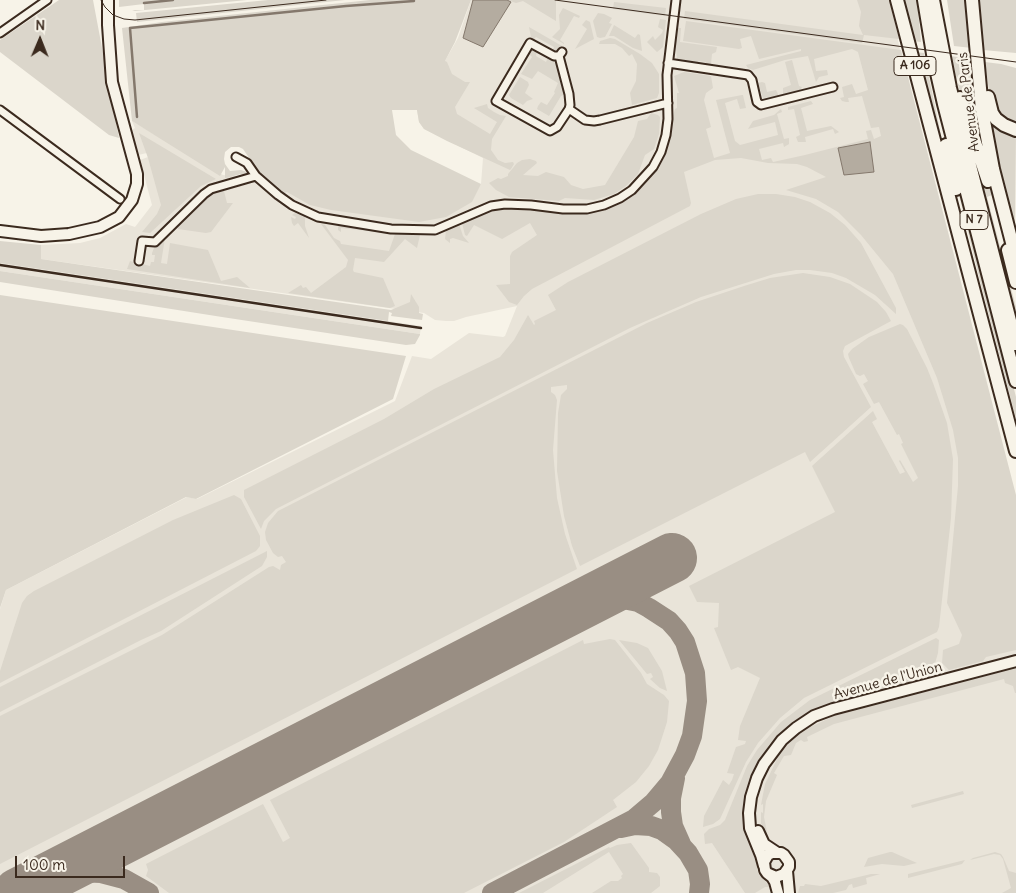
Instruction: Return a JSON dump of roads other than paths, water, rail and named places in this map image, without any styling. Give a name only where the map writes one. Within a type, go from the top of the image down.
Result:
[{"type":"highway","name":"A 106","points":[[897,0],[981,316]]},
{"type":"highway","name":"N 7","points":[[924,0],[934,60],[944,104],[1016,380]]},
{"type":"highway","name":"N 7","points":[[933,0],[952,97],[1016,344]]},
{"type":"highway","name":"Avenue de Paris","points":[[972,0],[982,110],[991,161],[1016,258]]},
{"type":"highway","points":[[940,39],[950,62],[988,179],[1016,282]]},
{"type":"highway","points":[[977,46],[984,66],[989,105],[992,113],[1004,125],[1016,130]]},
{"type":"highway","points":[[934,60],[932,80],[961,214],[983,302],[981,316],[1016,451]]},
{"type":"street","points":[[0,32],[46,0]]},
{"type":"street","points":[[0,231],[41,236],[69,234],[100,228],[119,217],[132,200],[137,184],[136,169],[112,82],[108,0]]},
{"type":"street","points":[[236,157],[247,163],[266,186],[285,200],[318,217],[391,229],[435,230],[491,206],[505,204],[563,209],[587,209],[604,205],[632,190],[653,167],[661,152],[666,135],[668,64],[676,0]]},
{"type":"street","points":[[530,43],[554,56],[560,54],[569,94],[569,109],[557,127],[550,131],[496,101],[530,43]]},
{"type":"street","points":[[668,64],[748,76],[752,80],[757,102],[761,105],[833,87]]},
{"type":"street","points":[[569,109],[585,120],[594,121],[668,103]]},
{"type":"street","points":[[0,110],[120,199]]},
{"type":"street","points":[[139,261],[142,241],[155,242],[204,194],[211,189],[256,176]]},
{"type":"street","name":"Avenue de l'Union","points":[[778,893],[775,882],[766,870],[750,828],[749,805],[757,778],[764,764],[777,747],[796,728],[824,712],[1016,661]]},
{"type":"street","name":"Avenue de l'Union","points":[[777,747],[762,779],[756,799],[756,827],[760,838],[767,847],[787,858],[789,867],[787,871],[788,893]]},
{"type":"street","points":[[776,852],[768,855],[766,858],[766,870],[771,876],[780,877],[787,871]]},
{"type":"waterway","points":[[144,3],[173,0]]},
{"type":"waterway","points":[[137,117],[130,28],[414,1]]},
{"type":"tram line","points":[[101,0],[113,15],[135,20],[326,0]]},
{"type":"tram line","points":[[555,0],[1016,62]]},
{"type":"railway","points":[[0,265],[421,328]]}]
